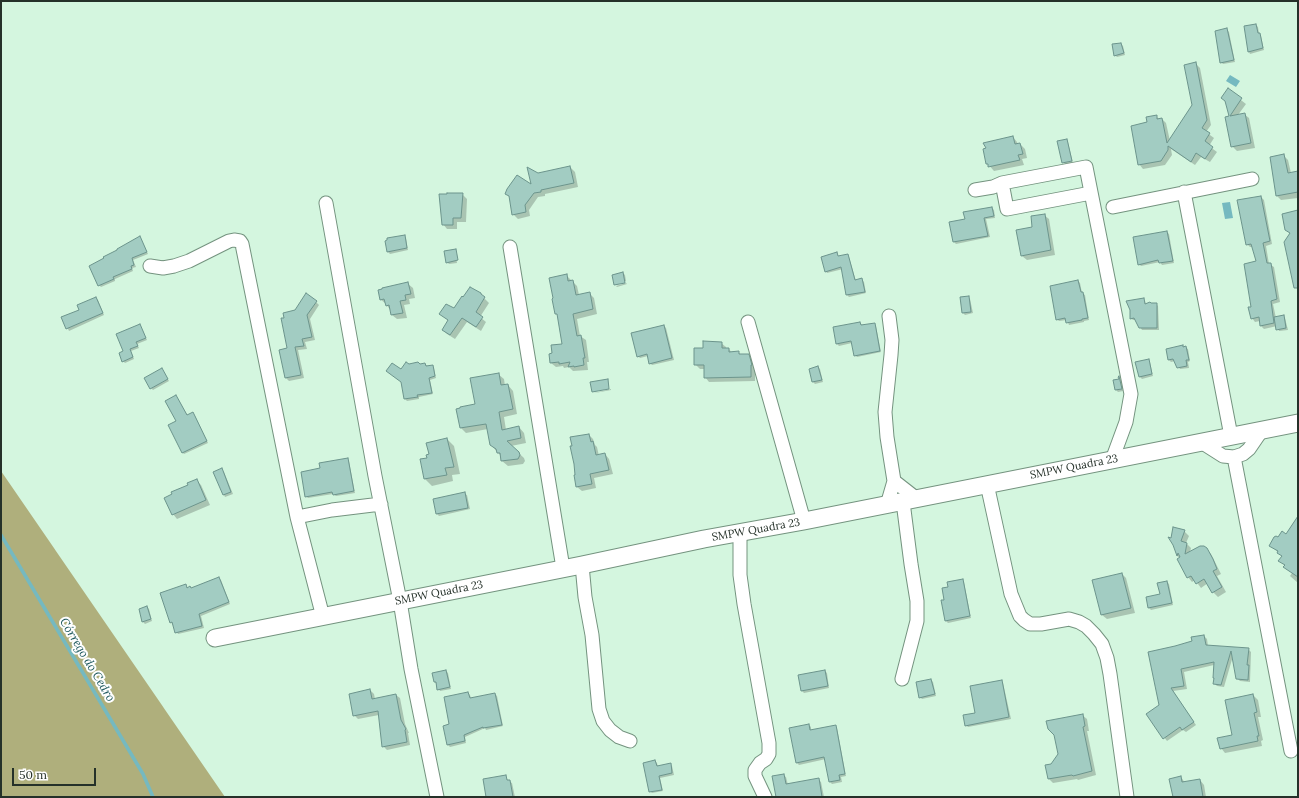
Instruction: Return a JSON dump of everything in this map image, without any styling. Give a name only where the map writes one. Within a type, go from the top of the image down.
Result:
[{"type":"street","points":[[975,190],[993,187],[1002,183],[1086,167],[1131,394],[1126,422],[1112,460]]},
{"type":"street","points":[[1113,207],[1252,179]]},
{"type":"street","points":[[1002,183],[1007,209],[1091,192]]},
{"type":"street","points":[[1184,192],[1231,436]]},
{"type":"street","points":[[326,203],[400,601],[411,669],[437,797]]},
{"type":"street","points":[[150,266],[163,268],[174,266],[189,261],[229,241],[234,240],[242,244],[297,517],[323,617]]},
{"type":"street","points":[[510,247],[563,568]]},
{"type":"street","points":[[890,316],[892,340],[885,412],[894,481],[903,502],[917,601],[917,621],[902,678]]},
{"type":"street","points":[[748,322],[804,521]]},
{"type":"street","name":"SMPW Quadra 23","points":[[215,638],[704,539],[903,502],[1298,423]]},
{"type":"street","points":[[1201,442],[1223,456],[1234,457],[1243,454],[1262,430]]},
{"type":"street","points":[[1234,457],[1291,751]]},
{"type":"street","points":[[894,481],[903,502]]},
{"type":"street","points":[[987,484],[1011,594],[1020,616],[1030,624],[1041,624],[1069,619],[1079,622],[1086,626],[1102,644],[1107,658],[1110,674],[1127,797]]},
{"type":"street","points":[[297,517],[332,510],[381,504]]},
{"type":"street","points":[[740,533],[740,575],[744,604],[769,743],[769,754],[755,770],[755,776],[765,797]]},
{"type":"street","points":[[582,564],[585,597],[592,635],[599,709],[610,730],[619,737],[630,740]]},
{"type":"green space","points":[[1,471],[225,797],[1,797]]},
{"type":"water","points":[[1230,75],[1240,81],[1236,87],[1226,81]]},
{"type":"water","points":[[1230,202],[1233,218],[1225,219],[1222,203]]},
{"type":"building","points":[[1256,24],[1258,33],[1260,33],[1263,48],[1248,52],[1244,26]]},
{"type":"building","points":[[1227,28],[1234,60],[1220,63],[1215,31]]},
{"type":"building","points":[[1121,43],[1124,53],[1114,56],[1112,44]]},
{"type":"building","points":[[1196,62],[1207,120],[1202,128],[1210,133],[1205,141],[1213,147],[1205,159],[1196,153],[1191,162],[1168,146],[1168,150],[1161,161],[1138,165],[1131,126],[1147,122],[1146,117],[1157,115],[1157,119],[1162,118],[1167,143],[1192,105],[1184,65]]},
{"type":"building","points":[[1228,88],[1242,98],[1230,116],[1245,113],[1251,143],[1231,147],[1225,117],[1229,116],[1225,101],[1221,98]]},
{"type":"building","points":[[1013,136],[1015,144],[1020,143],[1023,154],[1018,155],[1020,160],[988,167],[983,149],[986,148],[983,143]]},
{"type":"building","points":[[1067,139],[1072,161],[1062,163],[1057,141]]},
{"type":"building","points":[[1284,154],[1288,173],[1298,171],[1298,192],[1276,196],[1270,157]]},
{"type":"building","points":[[570,166],[574,183],[541,190],[541,192],[534,193],[525,205],[526,212],[512,215],[509,196],[505,194],[517,175],[531,184],[527,167],[538,173]]},
{"type":"building","points":[[463,193],[461,218],[453,218],[453,225],[442,225],[439,194]]},
{"type":"building","points":[[1261,196],[1270,241],[1263,243],[1267,263],[1271,263],[1277,299],[1271,301],[1274,323],[1260,326],[1259,317],[1251,319],[1248,307],[1251,307],[1244,264],[1256,261],[1251,244],[1246,245],[1237,200]]},
{"type":"building","points":[[992,207],[994,216],[984,218],[988,236],[953,242],[949,222],[965,219],[963,212]]},
{"type":"building","points":[[1298,210],[1298,288],[1294,288],[1284,242],[1290,233],[1285,230],[1282,214]]},
{"type":"building","points":[[1045,214],[1051,250],[1021,256],[1016,230],[1032,227],[1031,216]]},
{"type":"building","points":[[1167,231],[1173,261],[1159,263],[1158,260],[1138,265],[1133,237]]},
{"type":"building","points":[[405,235],[407,248],[387,252],[385,241],[387,238]]},
{"type":"building","points":[[140,236],[147,252],[132,258],[134,265],[131,266],[132,269],[113,277],[114,279],[98,286],[89,266]]},
{"type":"building","points":[[456,249],[458,260],[446,263],[444,251]]},
{"type":"building","points":[[837,252],[838,256],[848,254],[855,280],[862,278],[865,292],[846,295],[841,267],[825,272],[821,257]]},
{"type":"building","points":[[623,272],[625,283],[614,285],[612,275]]},
{"type":"building","points":[[567,274],[568,281],[573,280],[576,295],[590,292],[593,309],[573,314],[577,336],[581,335],[585,358],[583,358],[584,365],[574,367],[568,367],[570,362],[559,364],[559,362],[550,363],[549,354],[552,353],[551,345],[562,344],[549,278]]},
{"type":"building","points":[[1078,280],[1081,292],[1083,292],[1088,318],[1066,323],[1065,318],[1056,320],[1050,286]]},
{"type":"building","points":[[408,282],[411,294],[405,295],[406,300],[400,301],[403,313],[391,315],[389,305],[386,306],[384,299],[380,300],[378,290]]},
{"type":"building","points":[[470,287],[485,297],[476,312],[483,317],[476,327],[462,318],[450,335],[442,330],[448,320],[439,314],[446,304],[454,308]]},
{"type":"building","points":[[306,293],[317,301],[307,315],[312,337],[302,339],[304,346],[295,347],[301,375],[285,378],[279,350],[287,348],[281,318],[284,318],[283,313],[295,310]]},
{"type":"building","points":[[969,296],[971,312],[962,313],[960,297]]},
{"type":"building","points":[[96,297],[103,313],[66,329],[61,317],[79,310],[77,305]]},
{"type":"building","points":[[1144,298],[1145,304],[1150,302],[1157,303],[1157,328],[1139,328],[1134,318],[1130,319],[1130,310],[1126,301]]},
{"type":"building","points":[[1284,315],[1286,328],[1276,330],[1274,317]]},
{"type":"building","points":[[860,322],[861,325],[875,323],[880,351],[854,356],[851,341],[836,344],[833,327]]},
{"type":"building","points":[[140,324],[146,338],[136,342],[138,346],[130,349],[133,357],[122,362],[119,353],[123,351],[116,334]]},
{"type":"building","points":[[664,325],[672,358],[649,364],[647,354],[637,357],[631,333]]},
{"type":"building","points":[[703,341],[722,342],[722,348],[729,348],[729,352],[739,351],[739,354],[749,354],[752,365],[751,377],[704,378],[704,365],[694,365],[694,348],[703,348]]},
{"type":"building","points":[[1183,345],[1183,347],[1186,346],[1189,360],[1186,360],[1187,366],[1177,368],[1173,359],[1168,360],[1166,349]]},
{"type":"building","points":[[1149,359],[1152,374],[1139,377],[1135,362]]},
{"type":"building","points":[[406,362],[409,364],[418,362],[420,364],[425,363],[426,366],[433,365],[435,376],[429,378],[432,393],[404,399],[401,382],[386,371],[392,363],[401,369]]},
{"type":"building","points":[[818,366],[822,380],[812,382],[809,369]]},
{"type":"building","points":[[162,368],[168,379],[150,389],[144,378]]},
{"type":"building","points":[[499,373],[501,385],[508,384],[513,409],[499,412],[502,430],[519,426],[521,438],[507,441],[519,452],[520,455],[518,459],[501,461],[500,453],[497,453],[496,449],[490,445],[486,424],[460,428],[456,409],[475,404],[470,378]]},
{"type":"building","points":[[1119,376],[1122,389],[1115,390],[1113,380],[1119,379]]},
{"type":"building","points":[[608,379],[609,389],[592,392],[590,382]]},
{"type":"building","points":[[176,395],[187,415],[193,412],[207,441],[182,453],[168,425],[176,421],[165,401]]},
{"type":"building","points":[[589,434],[591,442],[593,441],[596,455],[605,453],[609,470],[590,474],[592,484],[576,487],[570,437]]},
{"type":"building","points":[[447,438],[454,467],[445,468],[447,475],[424,479],[420,459],[427,458],[426,455],[429,454],[426,443]]},
{"type":"building","points":[[348,458],[354,491],[333,495],[332,492],[305,497],[301,472],[320,468],[319,463]]},
{"type":"building","points":[[222,468],[231,492],[223,495],[213,472]]},
{"type":"building","points":[[197,479],[206,500],[172,515],[164,498],[172,494],[171,492],[188,485],[187,483]]},
{"type":"building","points":[[465,492],[468,508],[436,514],[433,499]]},
{"type":"building","points":[[1298,516],[1298,577],[1283,567],[1285,565],[1278,561],[1282,556],[1277,553],[1278,551],[1269,546],[1274,537],[1278,537],[1282,531],[1286,534]]},
{"type":"building","points":[[1173,527],[1185,530],[1181,541],[1187,543],[1185,554],[1200,546],[1207,548],[1217,569],[1213,571],[1222,587],[1212,593],[1204,579],[1196,584],[1191,576],[1187,578],[1177,559],[1180,557],[1178,553],[1177,556],[1168,537],[1171,538]]},
{"type":"building","points":[[1122,573],[1131,608],[1101,615],[1092,580]]},
{"type":"building","points":[[219,577],[229,602],[199,614],[202,626],[175,633],[160,593],[186,584],[187,588],[190,586],[191,588]]},
{"type":"building","points":[[963,579],[970,616],[945,621],[941,600],[944,600],[942,588],[948,587],[947,582]]},
{"type":"building","points":[[1167,581],[1172,603],[1148,608],[1146,597],[1160,594],[1157,583]]},
{"type":"building","points":[[147,606],[151,619],[142,622],[139,609]]},
{"type":"building","points":[[1204,635],[1206,645],[1249,648],[1247,665],[1249,665],[1248,680],[1236,679],[1231,651],[1221,685],[1213,684],[1214,662],[1181,669],[1184,686],[1171,688],[1194,722],[1182,730],[1180,727],[1163,739],[1146,714],[1159,705],[1148,652],[1192,641],[1191,637]]},
{"type":"building","points":[[446,670],[450,687],[437,690],[436,682],[434,682],[432,673]]},
{"type":"building","points":[[825,670],[828,686],[801,691],[798,675]]},
{"type":"building","points":[[931,679],[935,694],[919,698],[916,682]]},
{"type":"building","points":[[1002,680],[1009,717],[965,726],[963,715],[975,713],[970,686]]},
{"type":"building","points":[[370,689],[372,699],[396,694],[401,720],[406,729],[407,742],[382,747],[378,711],[353,716],[349,694]]},
{"type":"building","points":[[468,692],[470,698],[495,693],[502,725],[483,727],[464,735],[465,741],[447,745],[443,726],[449,724],[444,697]]},
{"type":"building","points":[[1253,694],[1257,712],[1254,713],[1259,736],[1257,736],[1258,741],[1220,749],[1217,738],[1232,735],[1225,700]]},
{"type":"building","points":[[1083,714],[1085,726],[1083,727],[1092,771],[1073,776],[1048,779],[1045,765],[1051,764],[1058,754],[1054,735],[1048,729],[1046,721]]},
{"type":"building","points":[[809,724],[810,730],[836,725],[845,774],[839,775],[840,780],[829,782],[824,757],[796,763],[789,728]]},
{"type":"building","points":[[655,760],[657,766],[671,763],[672,773],[659,776],[662,790],[649,792],[643,763]]},
{"type":"building","points":[[784,774],[786,784],[819,778],[822,797],[776,797],[772,776]]},
{"type":"building","points":[[506,775],[507,780],[510,780],[513,797],[486,797],[483,779]]},
{"type":"building","points":[[1181,776],[1182,782],[1200,779],[1203,797],[1173,797],[1169,779]]},
{"type":"waterway","name":"Córrego do Cedro","points":[[1,535],[143,774],[153,797]]}]
